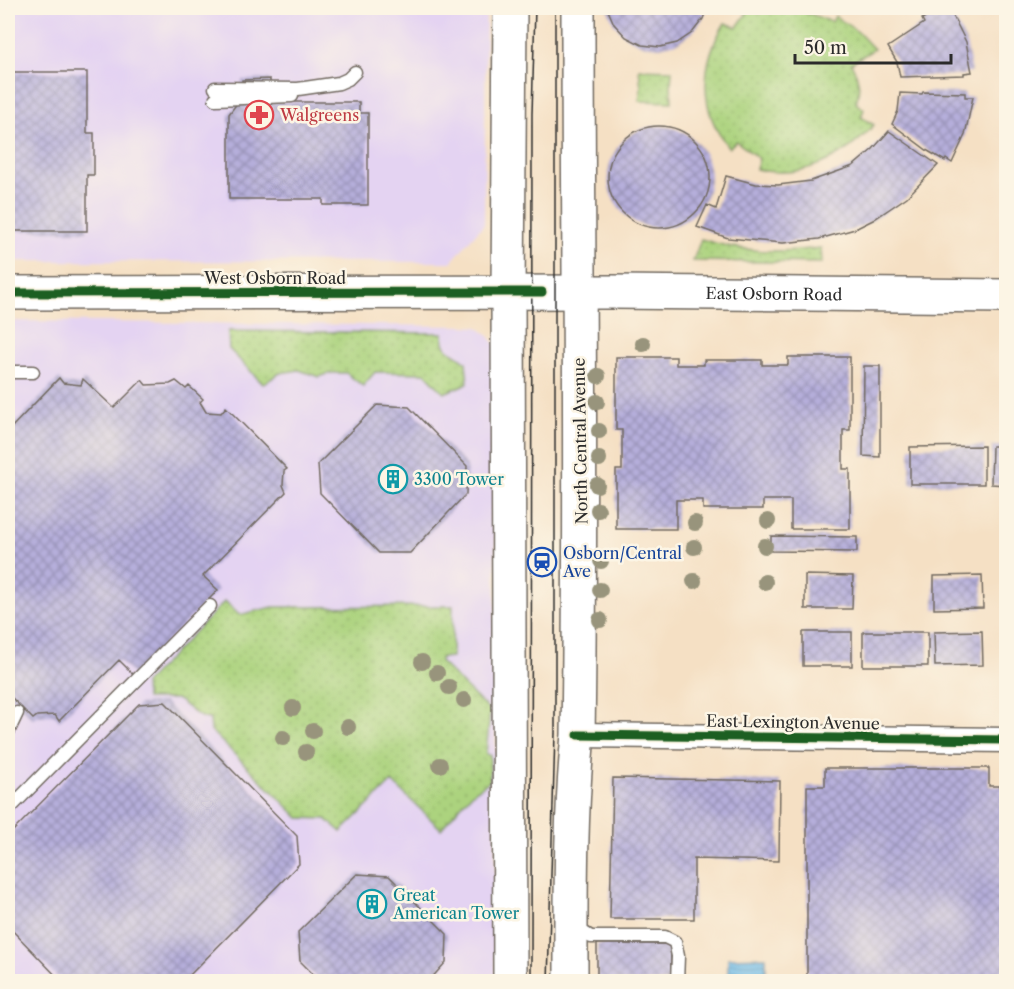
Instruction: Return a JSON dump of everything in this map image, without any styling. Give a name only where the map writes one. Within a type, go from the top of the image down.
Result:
[{"type":"main road","points":[[510,8],[508,292],[510,981]]},
{"type":"main road","name":"North Central Avenue","points":[[571,981],[581,543],[578,8]]},
{"type":"main road","name":"West Osborn Road","points":[[8,293],[542,292]]},
{"type":"main road","name":"East Osborn Road","points":[[542,292],[1006,296]]},
{"type":"street","name":"East Lexington Avenue","points":[[578,735],[1006,740]]},
{"type":"lane","points":[[215,94],[298,89],[339,83],[348,80],[355,72]]},
{"type":"lane","points":[[8,372],[33,372]]},
{"type":"lane","points":[[8,810],[210,606]]},
{"type":"lane","points":[[8,732],[17,713]]},
{"type":"lane","points":[[571,925],[591,937],[665,937],[675,942],[678,956],[677,981]]},
{"type":"shaded area","points":[[8,8],[486,8],[484,224],[451,262],[8,261]]},
{"type":"shaded area","points":[[8,321],[463,326],[477,327],[496,345],[495,981],[8,982]]},
{"type":"green space","points":[[806,8],[805,12],[832,22],[835,16],[858,32],[874,49],[851,63],[858,83],[856,103],[864,109],[861,117],[874,125],[836,157],[821,164],[789,172],[756,169],[759,159],[736,141],[729,148],[719,133],[708,102],[707,70],[717,38],[725,23],[737,27],[747,13],[742,9]]},
{"type":"green space","points":[[639,69],[672,70],[672,102],[639,101],[641,88]]},
{"type":"green space","points":[[701,239],[761,251],[821,248],[822,263],[693,261]]},
{"type":"green space","points":[[228,331],[443,333],[443,340],[447,348],[466,362],[468,383],[444,393],[425,373],[375,372],[363,386],[346,373],[331,373],[319,377],[299,370],[280,373],[263,384],[229,349]]},
{"type":"green space","points":[[225,601],[239,615],[273,607],[453,606],[452,657],[440,658],[440,662],[490,711],[486,754],[490,755],[490,781],[471,794],[441,829],[392,782],[341,832],[326,819],[299,818],[211,731],[210,719],[196,714],[176,699],[146,699],[145,683]]},
{"type":"water","points":[[766,957],[766,981],[728,981],[728,958]]},
{"type":"building","points":[[607,8],[707,8],[703,19],[692,33],[677,43],[660,47],[642,45],[626,37],[614,24]]},
{"type":"building","points":[[949,8],[966,42],[972,72],[964,73],[964,75],[900,77],[897,62],[888,47],[924,23],[922,19],[938,9],[940,13]]},
{"type":"building","points":[[8,72],[87,72],[87,133],[94,133],[94,175],[87,175],[87,231],[8,231]]},
{"type":"building","name":"Walgreens","points":[[270,79],[270,102],[359,102],[359,113],[368,113],[368,205],[323,205],[323,199],[229,199],[229,114],[238,102],[242,102],[242,80]]},
{"type":"building","points":[[923,92],[965,93],[965,97],[973,97],[965,135],[952,163],[928,151],[892,124],[898,111],[900,93],[922,94]]},
{"type":"building","points":[[659,126],[679,130],[695,141],[706,157],[710,177],[706,197],[695,213],[679,224],[659,228],[639,224],[623,213],[612,197],[608,177],[612,157],[623,141],[639,130]]},
{"type":"building","points":[[889,131],[938,165],[907,197],[855,229],[819,239],[783,243],[728,238],[697,227],[707,205],[716,209],[726,176],[756,184],[778,185],[811,181],[853,166]]},
{"type":"building","points":[[616,357],[676,357],[676,365],[704,365],[704,360],[762,360],[762,365],[788,365],[788,357],[850,357],[850,430],[843,430],[843,469],[850,469],[850,529],[791,529],[791,500],[763,500],[763,509],[703,509],[703,500],[676,500],[676,529],[616,529],[616,470],[622,470],[622,430],[616,430]]},
{"type":"building","points":[[864,366],[880,366],[880,457],[863,456]]},
{"type":"building","points":[[59,378],[63,383],[81,385],[83,379],[114,408],[142,380],[146,385],[170,384],[176,381],[186,389],[189,386],[203,399],[200,402],[206,412],[221,413],[226,407],[287,469],[284,471],[283,485],[286,492],[203,576],[218,590],[134,675],[119,660],[59,721],[55,715],[37,716],[33,719],[8,694],[8,431]]},
{"type":"building","name":"3300 Tower","points":[[377,405],[409,407],[467,466],[466,494],[410,553],[379,553],[320,493],[318,464]]},
{"type":"building","points":[[984,446],[984,484],[910,484],[910,447]]},
{"type":"building","points":[[992,446],[1006,446],[1006,485],[991,484]]},
{"type":"building","points":[[771,536],[857,537],[857,552],[771,551]]},
{"type":"building","points":[[805,575],[853,576],[852,609],[805,609]]},
{"type":"building","points":[[982,575],[983,608],[934,609],[934,576]]},
{"type":"building","points":[[982,631],[983,665],[935,666],[934,632]]},
{"type":"building","points":[[803,632],[852,632],[852,666],[803,666]]},
{"type":"building","points":[[863,632],[928,632],[928,666],[863,666]]},
{"type":"building","points":[[165,702],[297,836],[299,864],[183,982],[62,982],[8,926],[8,836],[139,704]]},
{"type":"building","points":[[825,768],[989,768],[989,786],[1006,786],[1006,982],[807,982],[807,786],[825,786]]},
{"type":"building","points":[[613,778],[780,781],[779,861],[694,859],[694,919],[610,919]]},
{"type":"building","name":"Great American Tower","points":[[357,874],[389,876],[447,934],[446,962],[428,982],[321,982],[300,961],[298,932]]},
{"type":"building","points":[[597,944],[671,944],[671,982],[597,982]]},
{"type":"tram line","points":[[531,982],[532,114],[535,8]]},
{"type":"tram line","points":[[548,982],[555,733],[555,8]]},
{"type":"cycle path","points":[[8,293],[542,292]]},
{"type":"cycle path","points":[[578,735],[1006,740]]},
{"type":"place","name":"Walgreens","points":[[259,115]]},
{"type":"place","name":"3300 Tower","points":[[393,479]]},
{"type":"place","name":"Osborn/Central Ave","points":[[542,562]]},
{"type":"place","name":"Great American Tower","points":[[372,904]]}]
